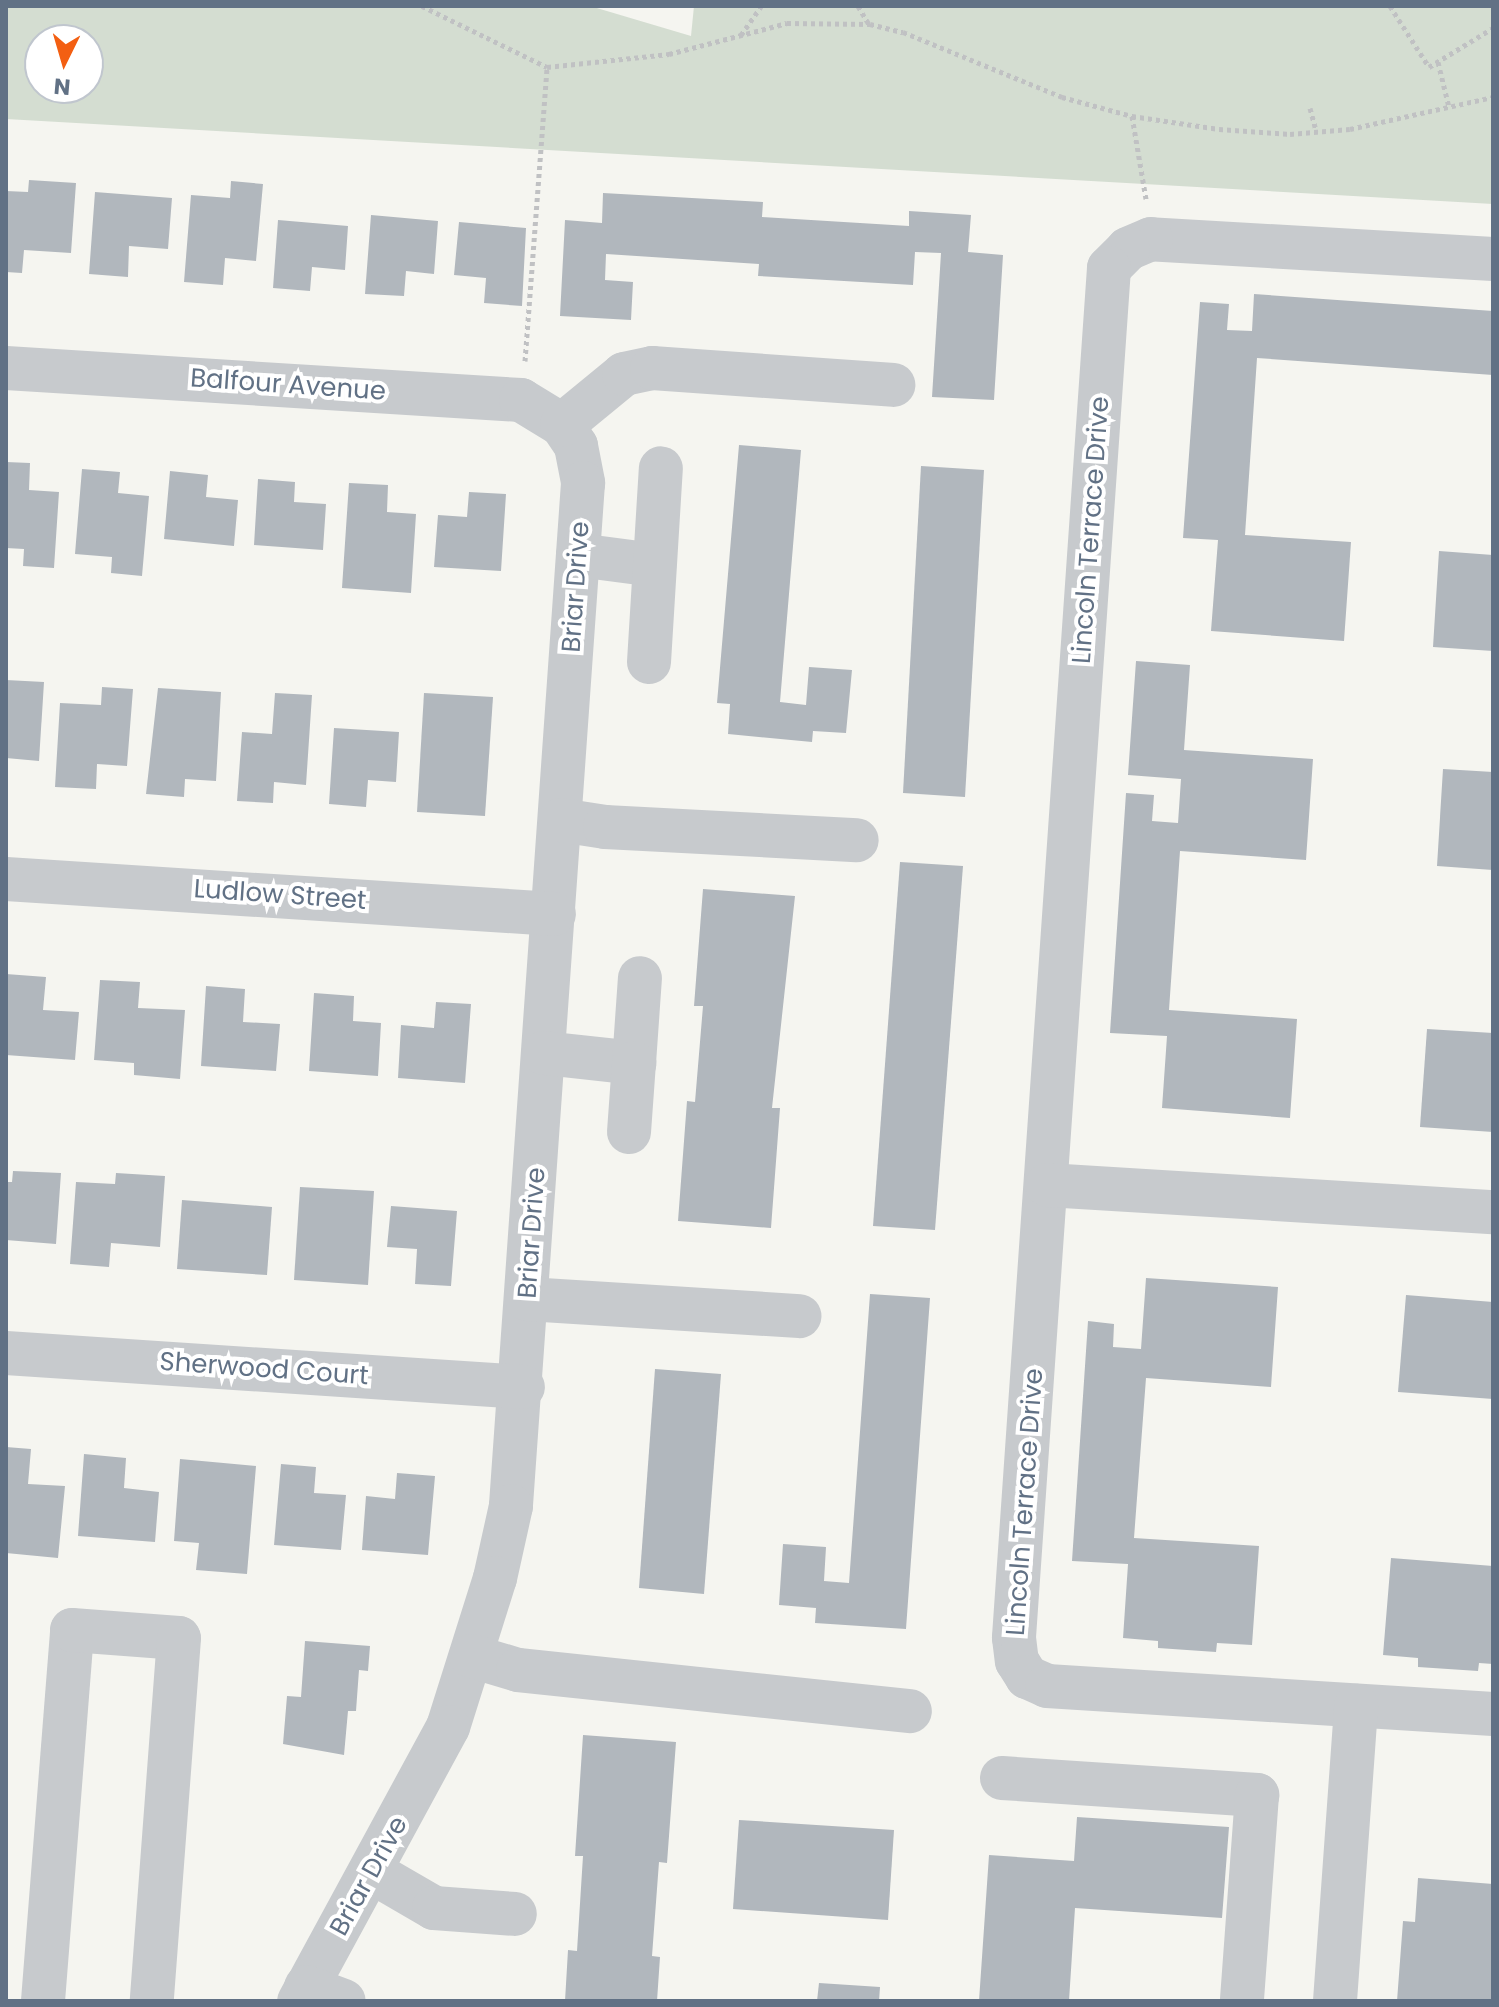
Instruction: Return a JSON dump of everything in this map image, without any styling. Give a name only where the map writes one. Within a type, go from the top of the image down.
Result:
[{"type":"street","points":[[1151,239],[1493,259]]},
{"type":"street","name":"Lincoln Terrace Drive","points":[[1151,239],[1128,249],[1109,268],[1014,1638],[1017,1661],[1027,1677],[1047,1686],[1493,1714]]},
{"type":"street","name":"Balfour Avenue","points":[[6,368],[521,400],[562,425]]},
{"type":"street","points":[[562,425],[624,374],[652,368],[893,385]]},
{"type":"street","name":"Briar Drive","points":[[316,1996],[372,1872],[448,1727],[471,1656],[511,1506],[523,1387],[583,483],[576,446],[562,425]]},
{"type":"street","points":[[649,662],[661,468]]},
{"type":"street","points":[[578,555],[654,565]]},
{"type":"street","points":[[560,820],[857,840]]},
{"type":"street","name":"Ludlow Street","points":[[6,879],[554,914]]},
{"type":"street","points":[[629,1132],[640,978]]},
{"type":"street","points":[[544,1053],[634,1063]]},
{"type":"street","points":[[1047,1185],[1493,1212]]},
{"type":"street","points":[[527,1299],[799,1316]]},
{"type":"street","name":"Sherwood Court","points":[[6,1353],[523,1387]]},
{"type":"street","points":[[43,2001],[72,1630],[179,1638],[152,2001]]},
{"type":"street","points":[[471,1656],[518,1670],[910,1711]]},
{"type":"street","points":[[1335,2001],[1356,1706]]},
{"type":"street","points":[[1002,1778],[1257,1795],[1242,2001]]},
{"type":"street","points":[[372,1872],[434,1908],[515,1914]]},
{"type":"path","points":[[422,6],[547,67],[669,54],[787,23],[870,24],[903,32],[1062,97],[1132,116],[1219,129],[1316,131],[1493,97]]},
{"type":"path","points":[[741,36],[761,6]]},
{"type":"path","points":[[858,6],[870,24]]},
{"type":"path","points":[[1390,6],[1429,67],[1493,28]]},
{"type":"path","points":[[1438,62],[1449,107]]},
{"type":"path","points":[[524,368],[547,67]]},
{"type":"path","points":[[1310,108],[1316,131]]},
{"type":"path","points":[[1132,116],[1151,239]]},
{"type":"shaded area","points":[[6,6],[590,6],[691,36],[694,6],[1493,6],[1493,204],[6,119]]},
{"type":"building","points":[[29,180],[76,183],[71,253],[24,250],[22,273],[6,272],[6,191],[28,192]]},
{"type":"building","points":[[231,181],[263,184],[256,261],[225,258],[223,285],[184,282],[191,195],[230,198]]},
{"type":"building","points":[[95,192],[172,198],[168,249],[129,246],[128,277],[89,274]]},
{"type":"building","points":[[603,193],[763,202],[762,217],[909,226],[909,211],[971,215],[968,252],[1003,255],[994,400],[932,397],[941,253],[915,252],[913,285],[758,276],[759,264],[606,254],[605,280],[633,282],[631,320],[560,316],[565,220],[602,223]]},
{"type":"building","points":[[371,215],[438,221],[434,274],[406,271],[404,296],[365,294]]},
{"type":"building","points":[[278,220],[348,226],[345,270],[312,267],[310,291],[273,288]]},
{"type":"building","points":[[459,222],[526,228],[522,306],[484,303],[486,278],[454,275]]},
{"type":"building","points":[[1254,294],[1493,311],[1493,375],[1257,358],[1245,535],[1351,542],[1344,641],[1211,631],[1218,540],[1183,538],[1200,302],[1229,304],[1227,330],[1252,331]]},
{"type":"building","points":[[739,445],[801,450],[780,702],[806,705],[809,667],[852,670],[846,733],[813,731],[812,742],[728,734],[730,704],[717,703]]},
{"type":"building","points":[[6,462],[30,463],[29,490],[59,492],[54,568],[23,566],[24,549],[6,548]]},
{"type":"building","points":[[921,466],[984,470],[965,797],[903,793]]},
{"type":"building","points":[[82,469],[120,472],[118,493],[149,496],[142,576],[111,573],[112,557],[75,554]]},
{"type":"building","points":[[170,471],[208,475],[206,497],[238,500],[234,546],[164,539]]},
{"type":"building","points":[[258,479],[295,482],[294,502],[326,504],[323,550],[254,545]]},
{"type":"building","points":[[349,483],[388,485],[387,512],[416,514],[411,593],[342,588]]},
{"type":"building","points":[[469,492],[506,494],[501,571],[434,567],[438,515],[467,517]]},
{"type":"building","points":[[1439,551],[1493,555],[1493,651],[1433,647]]},
{"type":"building","points":[[1136,661],[1190,665],[1184,750],[1313,759],[1306,860],[1180,851],[1169,1010],[1297,1019],[1290,1118],[1162,1108],[1167,1036],[1110,1033],[1126,793],[1154,795],[1152,821],[1178,823],[1181,779],[1128,775]]},
{"type":"building","points":[[6,680],[44,682],[39,761],[6,758]]},
{"type":"building","points":[[102,687],[133,689],[127,766],[97,764],[96,789],[55,787],[60,703],[101,705]]},
{"type":"building","points":[[158,688],[221,692],[216,781],[185,779],[184,797],[146,794]]},
{"type":"building","points":[[275,693],[312,695],[306,785],[274,782],[273,803],[237,801],[242,732],[272,734]]},
{"type":"building","points":[[424,693],[493,697],[485,816],[417,812]]},
{"type":"building","points":[[334,728],[399,732],[396,782],[368,780],[366,807],[329,804]]},
{"type":"building","points":[[1443,769],[1493,772],[1493,870],[1437,866]]},
{"type":"building","points":[[900,862],[963,866],[935,1230],[873,1226]]},
{"type":"building","points":[[703,889],[795,896],[772,1108],[780,1108],[771,1228],[678,1221],[687,1101],[695,1102],[703,1006],[694,1006]]},
{"type":"building","points":[[6,974],[46,977],[43,1010],[79,1012],[75,1060],[6,1055]]},
{"type":"building","points":[[100,980],[140,982],[138,1008],[185,1010],[180,1079],[134,1075],[134,1063],[94,1060]]},
{"type":"building","points":[[206,986],[245,989],[243,1022],[280,1024],[276,1071],[201,1066]]},
{"type":"building","points":[[314,993],[354,996],[353,1021],[381,1023],[378,1076],[309,1071]]},
{"type":"building","points":[[436,1002],[471,1004],[465,1083],[398,1078],[401,1025],[434,1028]]},
{"type":"building","points":[[1427,1029],[1493,1033],[1493,1132],[1420,1127]]},
{"type":"building","points":[[13,1171],[61,1173],[56,1244],[6,1240],[6,1182],[12,1182]]},
{"type":"building","points":[[116,1173],[165,1176],[160,1247],[111,1243],[109,1267],[70,1264],[76,1182],[115,1184]]},
{"type":"building","points":[[300,1187],[374,1191],[368,1285],[294,1280]]},
{"type":"building","points":[[182,1200],[272,1207],[267,1275],[177,1269]]},
{"type":"building","points":[[391,1206],[457,1211],[451,1286],[415,1284],[417,1249],[387,1247]]},
{"type":"building","points":[[1146,1278],[1278,1287],[1271,1387],[1146,1378],[1134,1538],[1259,1546],[1252,1645],[1217,1643],[1216,1652],[1158,1648],[1158,1641],[1123,1638],[1128,1564],[1072,1561],[1088,1321],[1114,1324],[1113,1347],[1141,1349]]},
{"type":"building","points":[[870,1294],[930,1298],[906,1629],[815,1623],[816,1608],[779,1605],[783,1544],[826,1547],[824,1581],[849,1583]]},
{"type":"building","points":[[1406,1295],[1493,1302],[1493,1399],[1398,1392]]},
{"type":"building","points":[[655,1369],[721,1374],[704,1594],[639,1588]]},
{"type":"building","points":[[6,1447],[31,1449],[28,1484],[65,1486],[58,1558],[6,1553]]},
{"type":"building","points":[[84,1454],[126,1458],[124,1488],[159,1492],[155,1542],[78,1536]]},
{"type":"building","points":[[180,1459],[256,1466],[247,1574],[196,1570],[199,1543],[174,1541]]},
{"type":"building","points":[[281,1464],[316,1467],[314,1493],[346,1495],[341,1550],[274,1545]]},
{"type":"building","points":[[397,1473],[435,1476],[428,1555],[362,1550],[366,1496],[395,1499]]},
{"type":"building","points":[[1391,1558],[1493,1566],[1493,1664],[1479,1663],[1478,1671],[1418,1667],[1418,1658],[1383,1655]]},
{"type":"building","points":[[305,1641],[370,1646],[368,1671],[359,1670],[356,1711],[348,1711],[344,1755],[283,1744],[287,1696],[301,1697]]},
{"type":"building","points":[[583,1735],[676,1742],[667,1863],[659,1862],[652,1956],[660,1957],[657,2001],[565,2001],[568,1950],[577,1951],[583,1856],[575,1856]]},
{"type":"building","points":[[1077,1817],[1229,1827],[1222,1918],[1075,1908],[1069,2001],[979,2001],[989,1855],[1074,1861]]},
{"type":"building","points":[[739,1820],[894,1830],[888,1920],[733,1909]]},
{"type":"building","points":[[1418,1878],[1493,1884],[1493,2001],[1397,2001],[1403,1921],[1415,1922]]},
{"type":"building","points":[[819,1983],[880,1987],[879,2001],[817,2001]]}]
